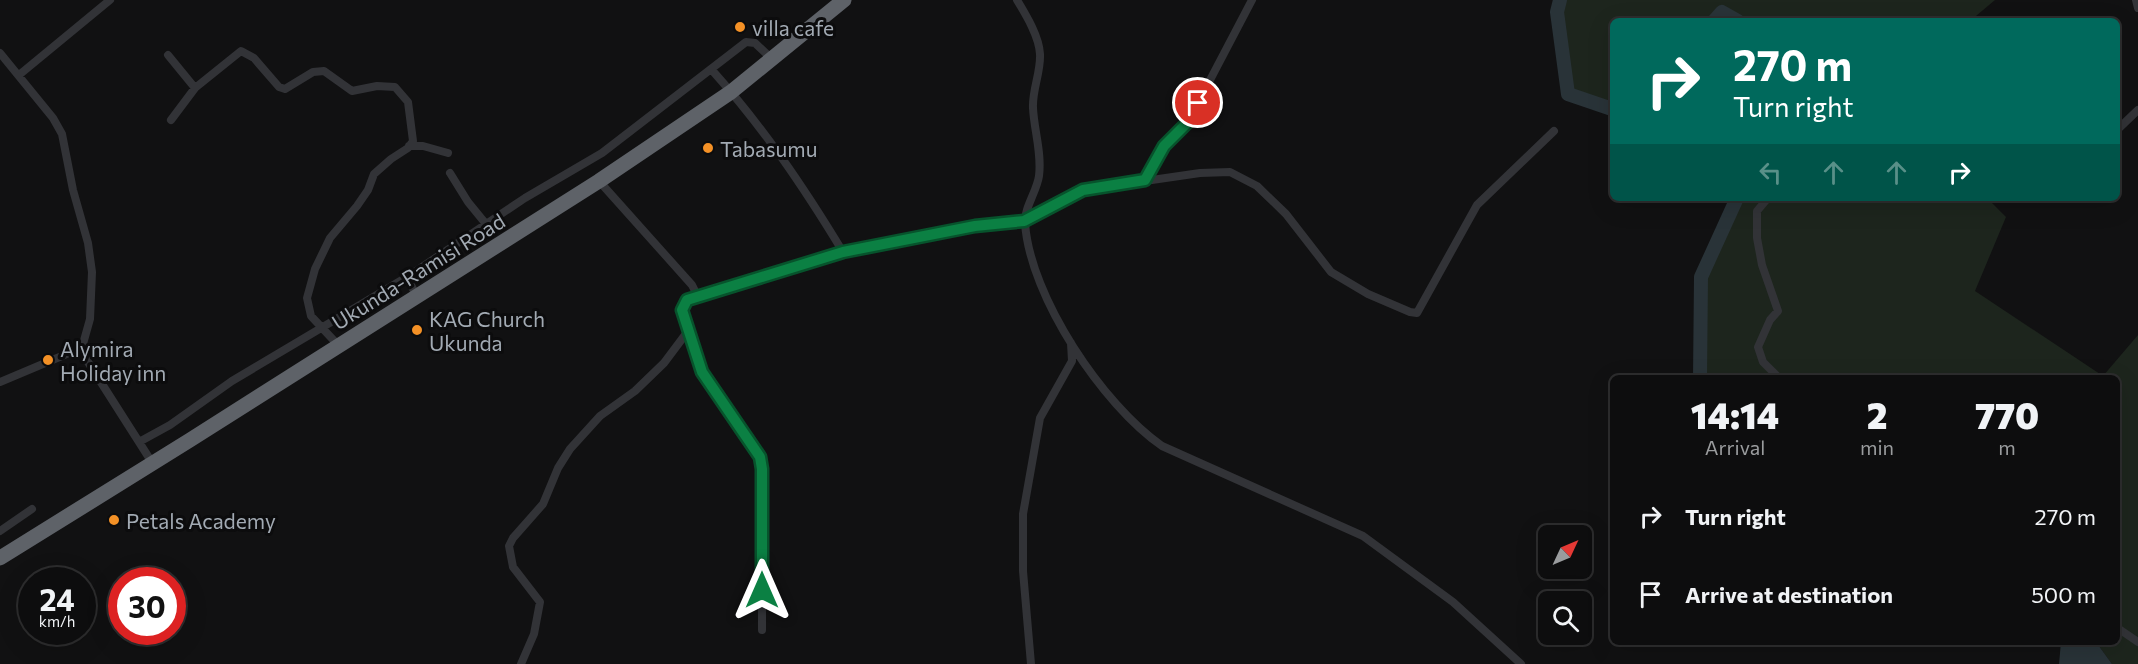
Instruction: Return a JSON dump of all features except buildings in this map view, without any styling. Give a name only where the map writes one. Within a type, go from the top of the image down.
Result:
[{"type":"highway","name":"Ukunda-Ramisi Road","points":[[0,558],[153,464],[599,181],[731,92],[844,0]]},
{"type":"street","points":[[19,75],[110,0]]},
{"type":"street","points":[[1017,0],[1039,47],[1040,56],[1033,106],[1040,170],[1024,221],[1036,274],[1042,292],[1071,343],[1118,409],[1140,431],[1162,446],[1363,536],[1453,602],[1521,664]]},
{"type":"street","points":[[1145,180],[1164,146],[1188,122],[1252,0]]},
{"type":"street","points":[[2136,0],[2138,8]]},
{"type":"street","points":[[140,442],[322,326],[407,277],[525,198],[602,153],[688,84],[746,42],[755,43],[772,59]]},
{"type":"street","points":[[171,120],[195,88],[241,51],[258,62],[279,87],[285,88],[313,72],[324,71],[352,91],[377,86],[395,87],[408,102],[413,141],[374,174],[368,190],[330,238],[315,269],[308,298],[311,316],[339,346]]},
{"type":"street","points":[[0,53],[53,118],[62,134],[73,190],[88,243],[92,272],[90,319],[81,351],[153,464]]},
{"type":"street","points":[[168,55],[195,88]]},
{"type":"street","points":[[711,69],[766,134],[801,183],[843,252]]},
{"type":"street","points":[[2120,127],[2138,110]]},
{"type":"street","points":[[762,630],[762,469],[760,457],[702,372],[688,331],[683,304],[687,300],[843,252],[975,226],[1024,221],[1083,190],[1200,172],[1230,172],[1257,186],[1286,214],[1331,272],[1368,294],[1417,313],[1478,205],[1554,131]]},
{"type":"street","points":[[409,146],[423,146],[448,153]]},
{"type":"street","points":[[450,173],[468,202],[486,224]]},
{"type":"street","points":[[599,181],[692,285],[698,297]]},
{"type":"street","points":[[1765,201],[1757,211],[1757,238],[1762,266],[1778,311],[1770,320],[1758,347],[1763,362],[1776,375]]},
{"type":"street","points":[[407,277],[417,297]]},
{"type":"street","points":[[521,664],[534,634],[540,602],[513,567],[509,546],[513,538],[543,504],[558,468],[570,449],[600,416],[635,391],[657,370],[688,331]]},
{"type":"street","points":[[1031,664],[1023,571],[1023,514],[1040,418],[1072,361],[1071,343]]},
{"type":"street","points":[[0,382],[69,353],[81,351]]},
{"type":"street","points":[[0,531],[32,509]]},
{"type":"street","points":[[2120,630],[2138,642]]},
{"type":"shaded area","points":[[1560,0],[1995,0],[1974,18],[1733,18],[1722,12],[1717,18],[1610,18],[1610,108],[1568,94],[1557,12]]},
{"type":"shaded area","points":[[1736,201],[1990,201],[2006,217],[1975,291],[2101,375],[1700,375],[1701,277]]},
{"type":"shaded area","points":[[2138,335],[2138,664],[2112,664],[2098,645],[2120,645],[2120,375],[2104,375]]},
{"type":"shaded area","points":[[2061,645],[2098,645],[2112,664],[2059,664]]},
{"type":"waterway","points":[[1560,0],[1557,12],[1568,94],[1610,108]]},
{"type":"waterway","points":[[1717,18],[1722,12],[1733,18]]},
{"type":"waterway","points":[[1700,375],[1701,277],[1736,201]]},
{"type":"place","name":"villa cafe","points":[[740,27]]},
{"type":"place","name":"Tabasumu","points":[[708,148]]},
{"type":"place","name":"KAG Church Ukunda","points":[[417,330]]},
{"type":"place","name":"Alymira Holiday inn","points":[[48,360]]},
{"type":"place","name":"Petals Academy","points":[[114,520]]},
{"type":"route","points":[[762,590],[762,469],[760,457],[702,372],[682,310],[683,304],[687,300],[753,278],[843,252],[975,226],[1024,221],[1083,190],[1145,180],[1168,140],[1188,122],[1198,103]]}]
